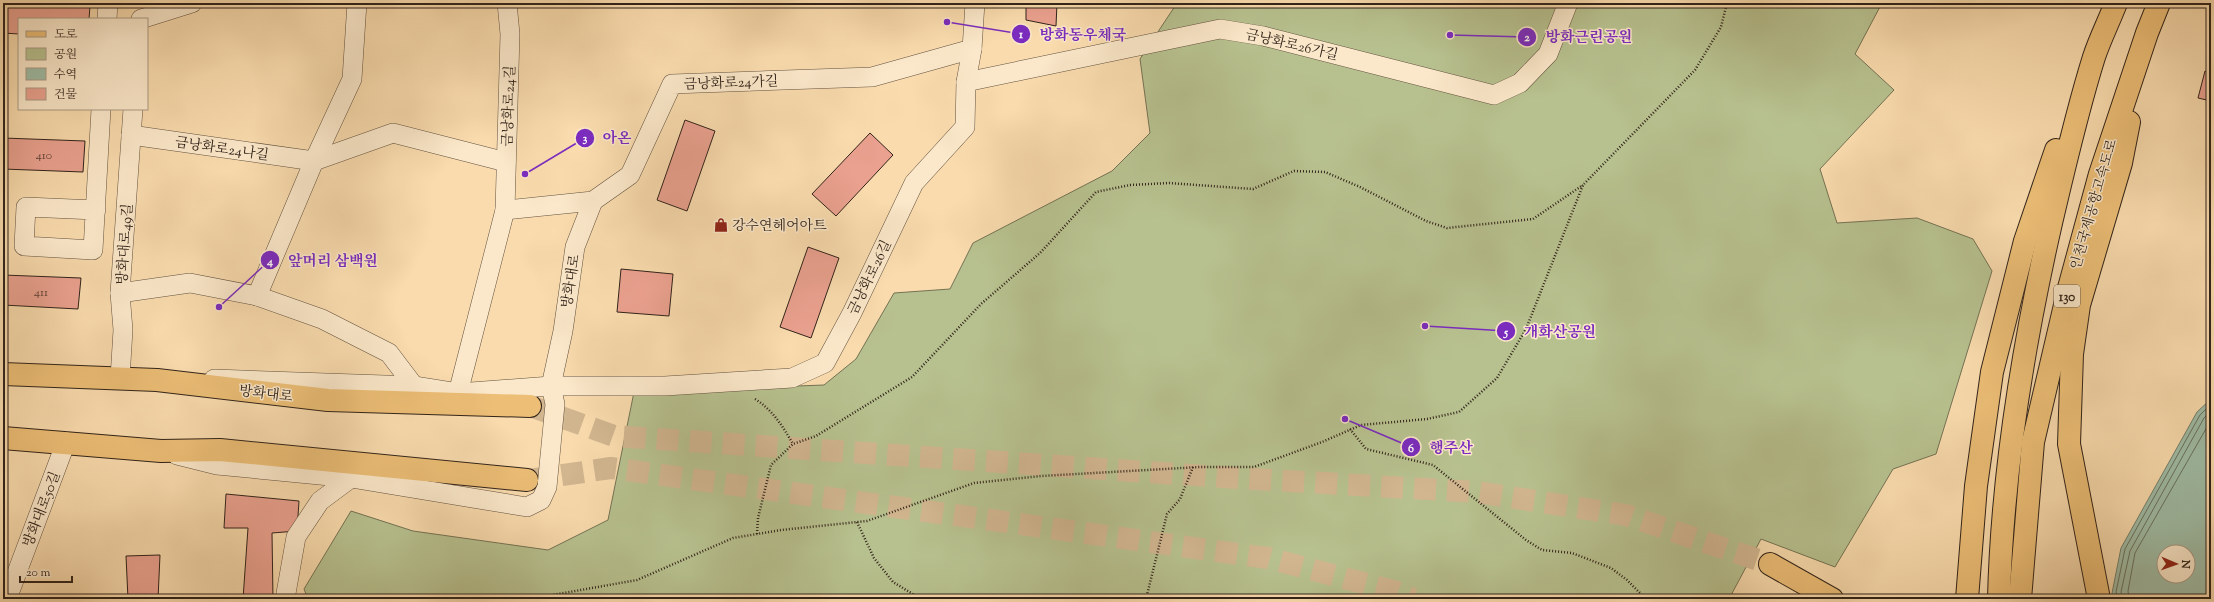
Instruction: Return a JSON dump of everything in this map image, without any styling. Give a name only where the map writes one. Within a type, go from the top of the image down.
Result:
[{"type":"main road","name":"130","points":[[1998,599],[1999,570],[2012,438],[2032,310],[2058,195],[2094,56],[2116,3]]},
{"type":"main road","name":"인천국제공항고속도로","points":[[2020,599],[2033,442],[2069,288],[2100,174],[2147,33],[2159,3]]},
{"type":"main road","points":[[2099,599],[2069,444],[2072,354],[2079,305],[2121,163],[2147,33]]},
{"type":"main road","points":[[1967,599],[1976,486],[1992,372],[2025,241],[2059,140],[2094,56]]},
{"type":"main road","name":"방화대로","points":[[3,374],[157,380],[328,400],[530,406]]},
{"type":"main road","points":[[3,438],[161,451],[220,450],[528,480]]},
{"type":"main road","points":[[1770,564],[1832,599]]},
{"type":"street","points":[[107,18],[108,3]]},
{"type":"street","points":[[144,18],[192,3]]},
{"type":"street","points":[[257,296],[314,161],[352,79],[357,3]]},
{"type":"street","name":"금낭화로24길","points":[[505,210],[510,34],[507,3]]},
{"type":"street","name":"금낭화로26길","points":[[157,380],[234,378],[414,386],[458,392],[551,386],[665,386],[792,378],[824,363],[852,313],[914,183],[965,127],[966,82],[972,49],[975,3]]},
{"type":"street","name":"금낭화로26가길","points":[[966,82],[1220,29],[1286,42],[1494,95],[1520,83],[1548,54],[1568,3]]},
{"type":"street","name":"금낭화로24가길","points":[[505,210],[593,201],[630,175],[672,84],[872,77],[972,49]]},
{"type":"street","points":[[96,210],[101,110]]},
{"type":"street","name":"방화대로49길","points":[[120,378],[123,330],[120,293],[133,110]]},
{"type":"street","name":"금낭화로24나길","points":[[131,135],[314,161],[393,133],[506,162]]},
{"type":"street","name":"방화대로","points":[[551,386],[563,331],[575,247],[593,201]]},
{"type":"street","points":[[458,392],[505,210]]},
{"type":"street","points":[[120,293],[190,283],[257,296],[322,319],[389,353],[414,386]]},
{"type":"street","points":[[161,451],[217,465],[351,478],[527,507],[541,500],[547,487],[555,404],[551,386]]},
{"type":"street","name":"방화대로50길","points":[[7,599],[66,442]]},
{"type":"street","points":[[285,599],[296,537],[320,501],[351,478]]},
{"type":"path","points":[[757,534],[758,518],[771,465],[793,444],[816,436],[912,377],[981,304],[1040,253],[1096,192],[1130,185],[1169,183],[1252,189],[1294,171],[1325,172],[1360,187],[1426,221],[1447,228],[1533,219],[1583,185],[1695,70],[1721,27],[1727,3]]},
{"type":"path","points":[[530,599],[637,580],[733,538],[867,521],[974,483],[1041,476],[1193,467],[1254,467],[1322,442],[1360,425],[1427,419],[1459,412],[1497,378],[1526,329],[1583,185]]},
{"type":"path","points":[[729,382],[765,405],[781,424],[793,444]]},
{"type":"path","points":[[1350,429],[1366,448],[1433,465],[1526,540],[1542,550],[1572,553],[1610,568],[1627,580],[1646,599]]},
{"type":"path","points":[[1146,599],[1167,514],[1180,499],[1193,467]]},
{"type":"path","points":[[857,522],[874,558],[892,582],[920,599]]},
{"type":"green space","points":[[1177,3],[1882,3],[1855,54],[1894,90],[1820,169],[1837,223],[1917,218],[1973,239],[1992,271],[1936,454],[1893,469],[1835,567],[1761,539],[1729,599],[308,599],[304,589],[351,511],[413,531],[548,550],[608,520],[634,392],[824,385],[856,359],[894,293],[950,289],[973,243],[1112,171],[1150,133],[1140,59]]},
{"type":"water","points":[[2211,399],[2211,599],[2114,599],[2112,593],[2121,548],[2197,412]]},
{"type":"building","points":[[3,3],[90,6],[89,18],[18,18],[18,34],[3,33]]},
{"type":"building","points":[[1026,3],[1057,3],[1056,26],[1026,20]]},
{"type":"building","points":[[2205,71],[2211,73],[2211,101],[2198,98]]},
{"type":"building","points":[[685,120],[715,131],[687,211],[657,200]]},
{"type":"building","points":[[870,133],[893,155],[836,216],[812,194]]},
{"type":"building","points":[[3,138],[85,141],[83,172],[3,169]]},
{"type":"building","points":[[808,247],[839,258],[811,338],[780,327]]},
{"type":"building","points":[[621,269],[673,274],[669,316],[617,312]]},
{"type":"building","points":[[3,275],[81,278],[78,309],[3,305]]},
{"type":"building","points":[[226,494],[299,501],[297,531],[272,533],[273,599],[243,599],[248,528],[224,528]]},
{"type":"building","points":[[160,555],[158,599],[128,599],[126,556]]},
{"type":"tunnel","points":[[530,406],[614,436],[1237,478],[1477,492],[1626,515],[1770,564]]},
{"type":"tunnel","points":[[529,480],[611,468],[1268,558],[1397,592],[1413,599]]},
{"type":"place","name":"방화동우체국","points":[[947,22]]},
{"type":"place","name":"방화근린공원","points":[[1450,35]]},
{"type":"place","name":"아온","points":[[525,174]]},
{"type":"place","name":"강수연헤어아트","points":[[721,225]]},
{"type":"place","name":"앞머리 삼백원","points":[[219,307]]},
{"type":"place","name":"개화산공원","points":[[1425,326]]},
{"type":"place","name":"행주산","points":[[1345,419]]}]
